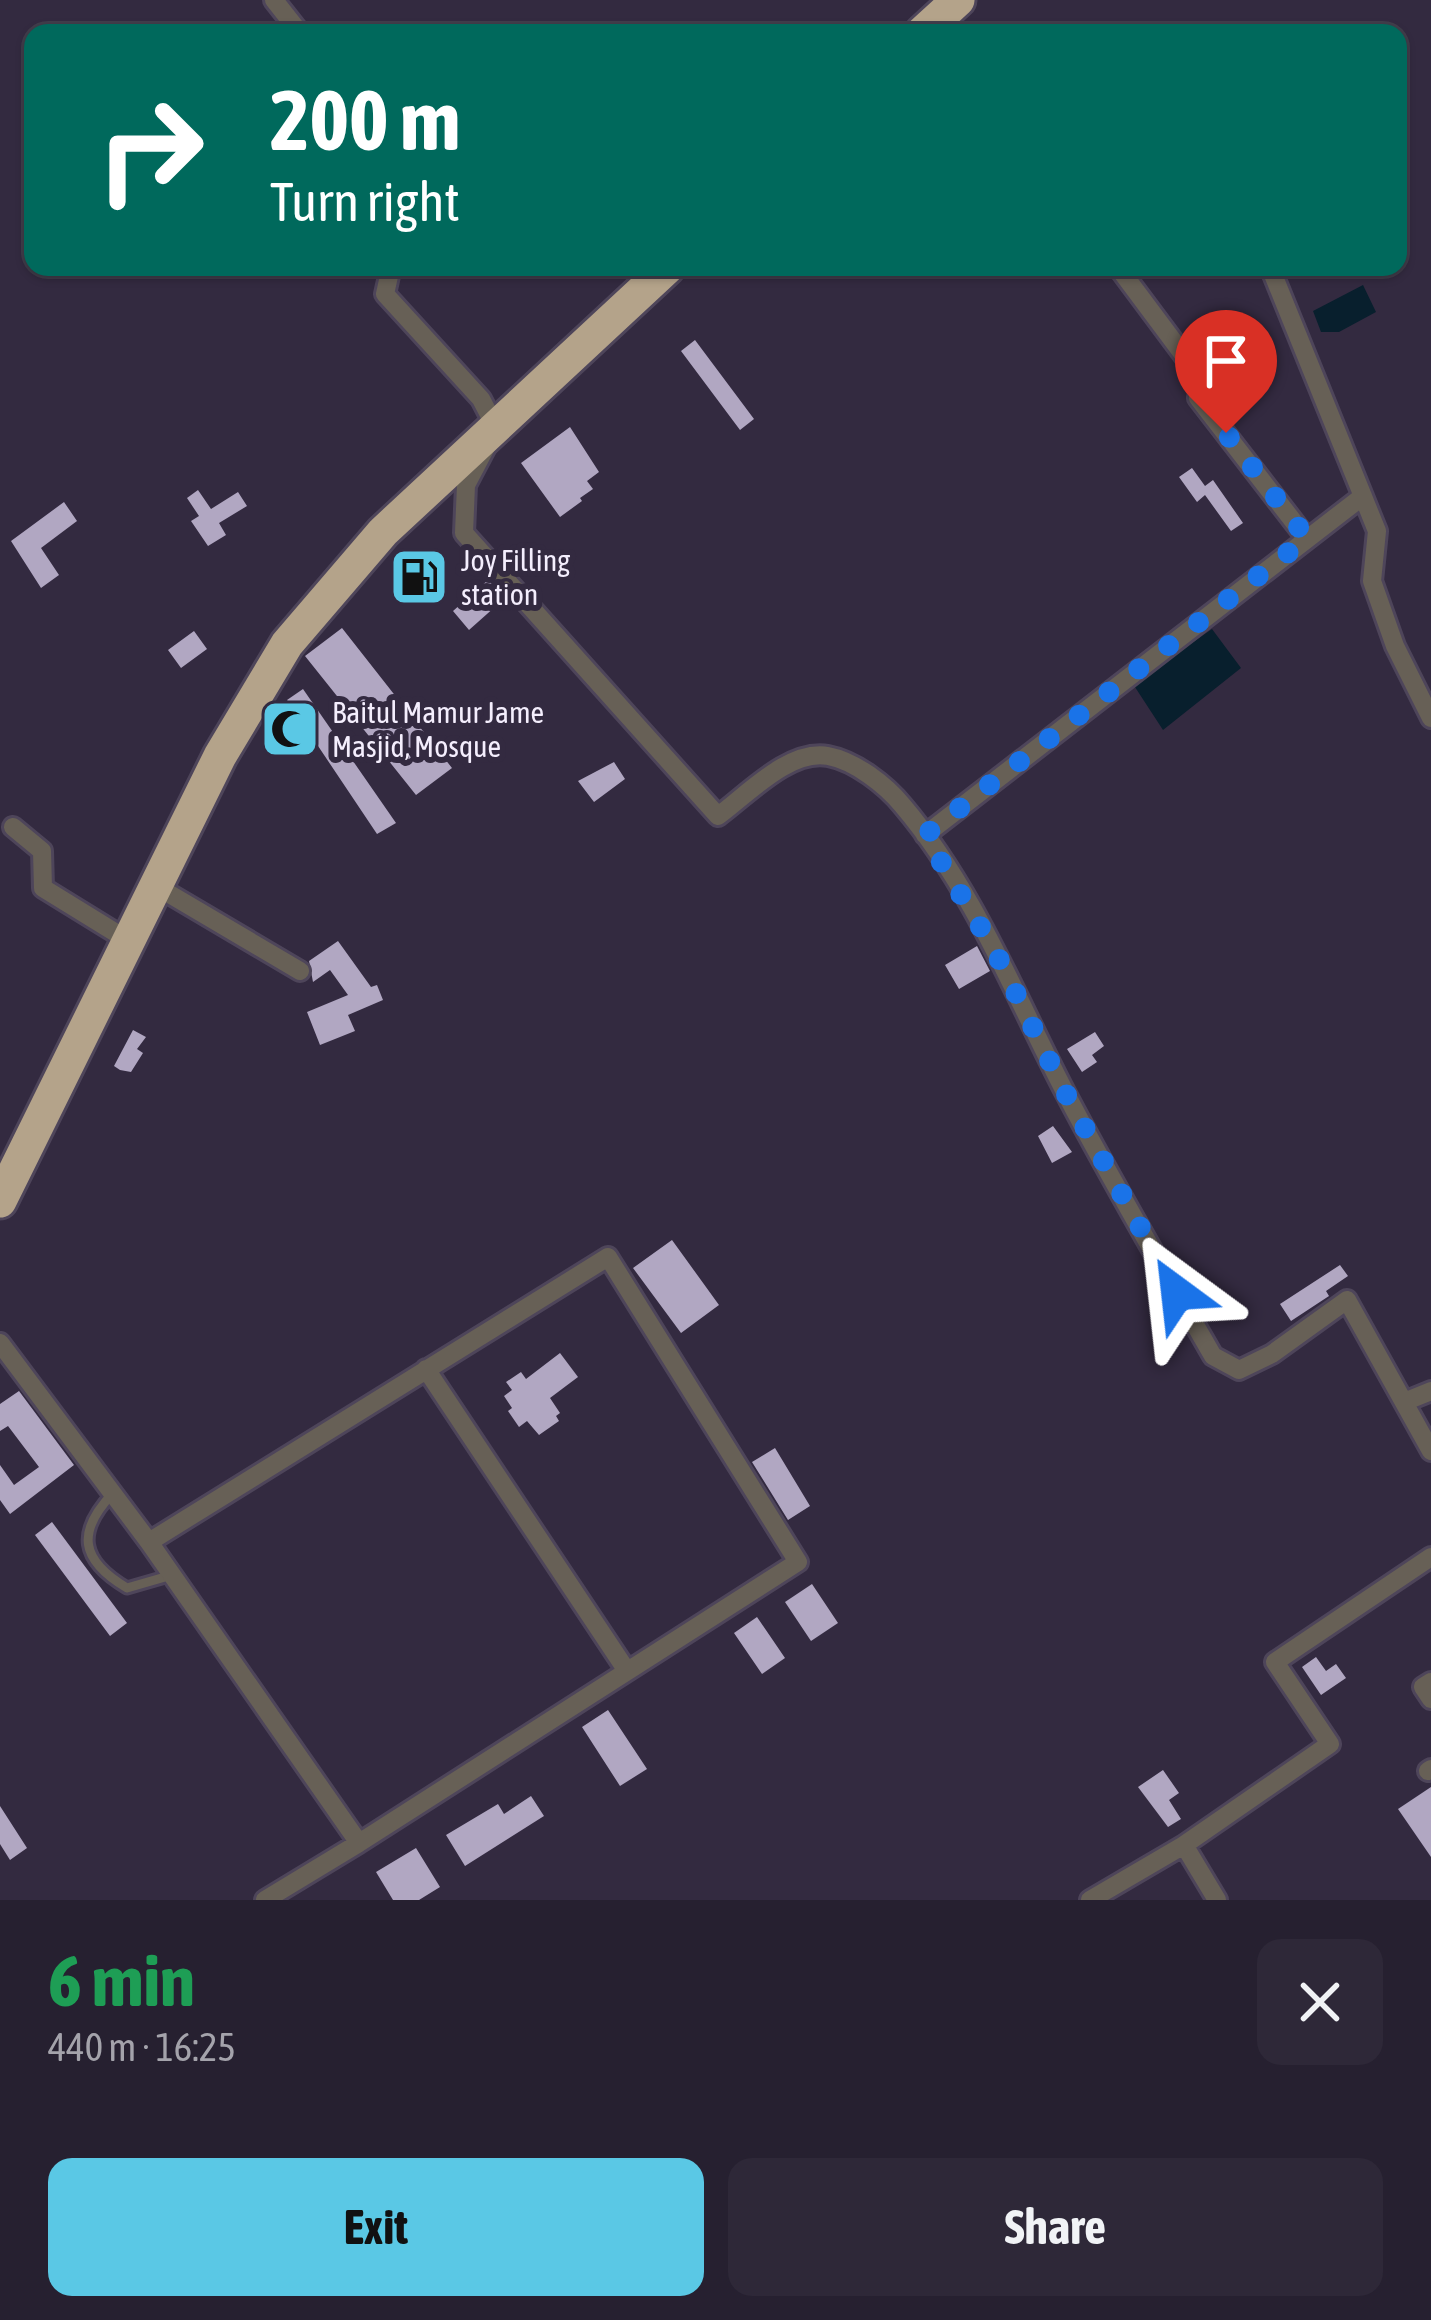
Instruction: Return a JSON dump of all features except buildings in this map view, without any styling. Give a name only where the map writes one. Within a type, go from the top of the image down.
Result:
[{"type":"highway","points":[[0,1201],[240,720],[287,644],[356,560],[658,276]]},
{"type":"street","points":[[274,0],[293,24]]},
{"type":"street","points":[[389,276],[385,294],[481,399],[496,428],[466,484],[464,533],[718,816],[779,770],[810,755],[824,755],[880,783],[925,835],[995,951],[1065,1092],[1213,1356],[1239,1370],[1271,1354],[1347,1300],[1431,1451]]},
{"type":"street","points":[[1125,276],[1203,381],[1198,398],[1307,538]]},
{"type":"street","points":[[1274,276],[1377,530],[1372,581],[1395,646],[1431,718]]},
{"type":"street","points":[[925,835],[1363,496]]},
{"type":"street","points":[[13,827],[42,851],[44,888],[129,941]]},
{"type":"street","points":[[156,886],[300,971]]},
{"type":"street","points":[[149,1542],[608,1257],[798,1562],[265,1900]]},
{"type":"street","points":[[0,1343],[149,1542],[359,1843]]},
{"type":"street","points":[[426,1370],[628,1671]]},
{"type":"street","points":[[1404,1402],[1431,1390]]},
{"type":"street","points":[[1090,1900],[1184,1845],[1330,1744],[1274,1662],[1431,1557]]},
{"type":"street","points":[[1431,1682],[1423,1687],[1431,1699]]},
{"type":"street","points":[[1184,1845],[1217,1900]]},
{"type":"lane","points":[[113,1493],[92,1516],[87,1536],[92,1558],[127,1588],[172,1575]]},
{"type":"water","points":[[1363,285],[1376,312],[1339,332],[1321,332],[1313,311]]},
{"type":"water","points":[[1212,629],[1241,668],[1163,730],[1133,684]]},
{"type":"place","name":"Joy Filling station","points":[[419,577]]},
{"type":"place","name":"Baitul Mamur Jame Masjid, Mosque","points":[[290,729]]},
{"type":"route","points":[[1177,1293],[1065,1092],[995,951],[925,835],[1307,538],[1226,433]]}]
